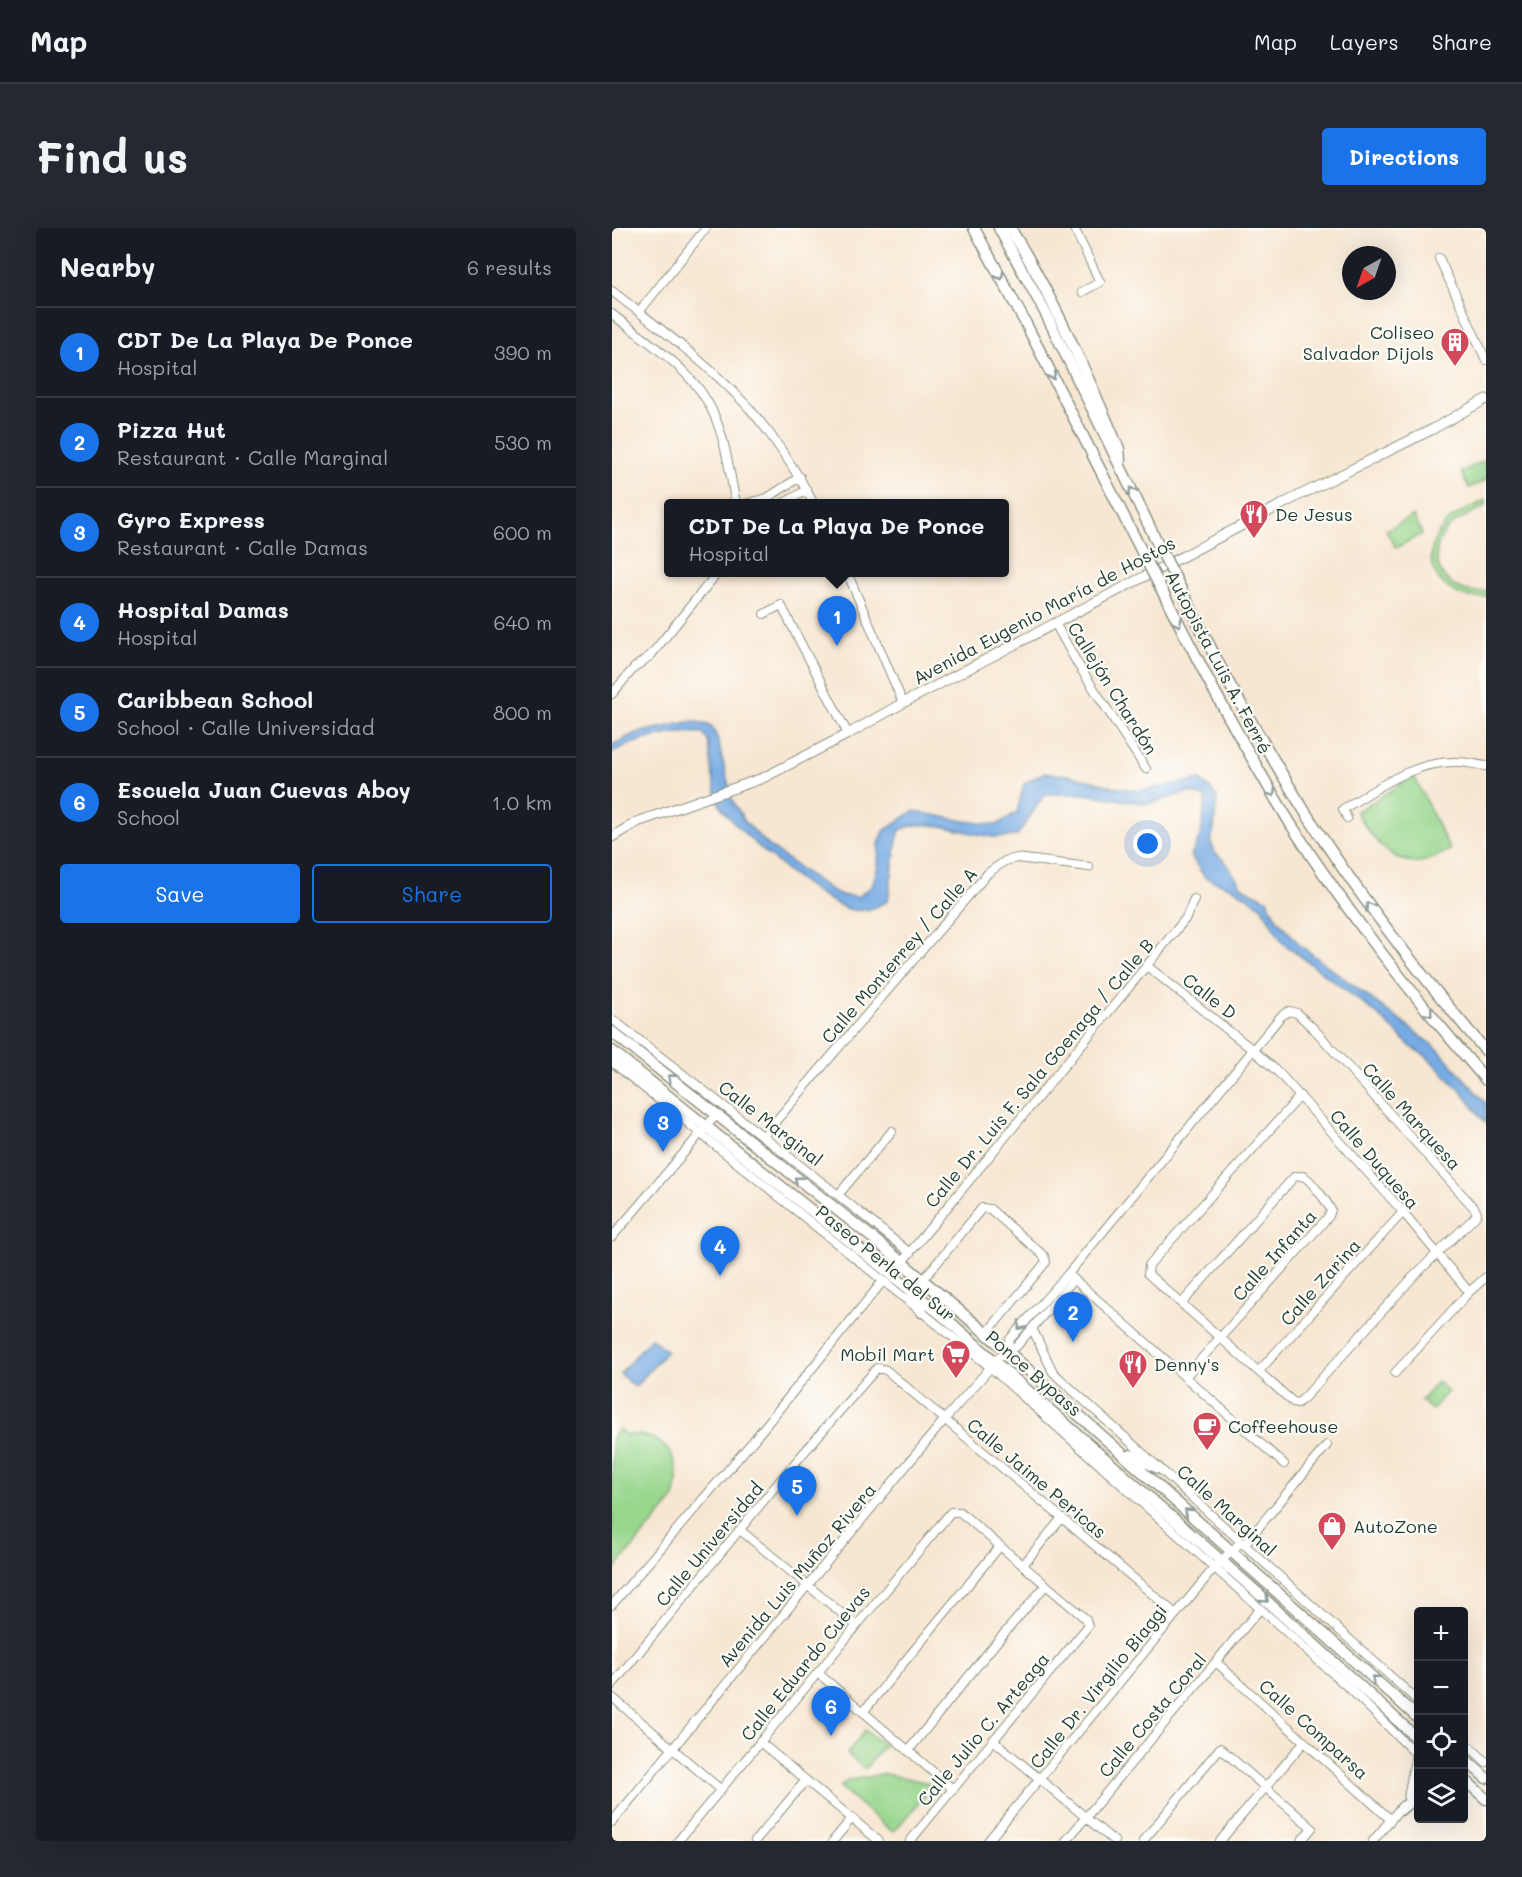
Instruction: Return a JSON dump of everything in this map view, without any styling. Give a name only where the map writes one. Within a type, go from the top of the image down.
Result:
[{"type":"highway","name":"Autopista Luis A. Ferré","points":[[974,228],[1026,324],[1212,687],[1292,826],[1392,968],[1486,1080]]},
{"type":"highway","name":"Autopista Luis A. Ferré","points":[[999,228],[1046,314],[1227,680],[1308,817],[1370,908],[1486,1052]]},
{"type":"highway","points":[[1010,228],[1045,288],[1086,373],[1119,449],[1120,466]]},
{"type":"highway","name":"Ponce Bypass","points":[[612,1032],[902,1262],[1006,1350],[1416,1715]]},
{"type":"highway","name":"Ponce Bypass","points":[[612,1051],[704,1129],[907,1286],[1218,1564],[1414,1735]]},
{"type":"highway","points":[[907,1286],[922,1312]]},
{"type":"highway","points":[[1111,1442],[1138,1459],[1158,1468]]},
{"type":"highway","points":[[1468,1762],[1486,1778]]},
{"type":"highway","points":[[1468,1783],[1484,1798]]},
{"type":"highway","points":[[1468,1792],[1484,1798]]},
{"type":"highway","points":[[1400,1810],[1413,1797]]},
{"type":"main road","name":"Avenida Eugenio María de Hostos","points":[[612,837],[637,822],[763,778],[1298,496],[1433,429],[1486,399]]},
{"type":"street","points":[[639,312],[706,228]]},
{"type":"street","points":[[1074,228],[1100,282],[1082,292]]},
{"type":"street","points":[[1439,258],[1486,360]]},
{"type":"street","points":[[612,291],[711,371],[749,408],[800,477],[812,499]]},
{"type":"street","points":[[612,314],[685,373],[708,401],[717,421],[735,499]]},
{"type":"street","points":[[763,499],[800,477]]},
{"type":"street","points":[[791,499],[807,490]]},
{"type":"street","points":[[612,694],[634,668],[651,655],[715,577]]},
{"type":"street","points":[[849,577],[903,703]]},
{"type":"street","points":[[764,614],[781,605],[848,734]]},
{"type":"street","name":"Callejón Chardón","points":[[1055,623],[1081,669],[1146,770]]},
{"type":"street","points":[[1347,818],[1343,809],[1407,771],[1432,764],[1458,762],[1486,766]]},
{"type":"street","name":"Calle Monterrey / Calle A","points":[[763,1136],[988,873],[1005,861],[1017,858],[1089,867]]},
{"type":"street","name":"Calle Dr. Luis F. Sala Goenaga / Calle B","points":[[902,1262],[1186,918],[1194,899]]},
{"type":"street","name":"Calle D","points":[[1147,966],[1253,1050]]},
{"type":"street","name":"Calle Marquesa","points":[[1006,1350],[1017,1346],[1053,1305],[1071,1276],[1253,1050],[1281,1016],[1289,1011],[1297,1013],[1315,1030],[1475,1209],[1477,1214],[1437,1252],[1305,1397],[1298,1403],[1293,1402],[1148,1274],[1149,1265],[1300,1096]]},
{"type":"street","name":"Calle Marginal","points":[[612,1019],[910,1253]]},
{"type":"street","name":"Calle Duquesa","points":[[1253,1050],[1300,1096],[1403,1212],[1469,1292]]},
{"type":"street","name":"Paseo Perla del Sur","points":[[612,1062],[704,1129],[883,1281],[993,1364]]},
{"type":"street","points":[[612,1237],[717,1114]]},
{"type":"street","points":[[838,1195],[892,1131]]},
{"type":"street","name":"Calle Infanta","points":[[1182,1303],[1294,1177],[1305,1178],[1329,1205],[1331,1210],[1329,1216],[1185,1377]]},
{"type":"street","points":[[922,1280],[982,1208],[990,1209],[1044,1256],[1046,1262],[986,1334]]},
{"type":"street","name":"Calle Zarina","points":[[1259,1371],[1403,1212]]},
{"type":"street","points":[[1071,1276],[1284,1464]]},
{"type":"street","name":"Calle Marquesa","points":[[1006,1350],[1010,1339],[1046,1298],[1071,1276]]},
{"type":"street","points":[[1395,1373],[1469,1292],[1486,1277]]},
{"type":"street","points":[[612,1605],[753,1441],[883,1281]]},
{"type":"street","points":[[1046,1298],[1053,1305]]},
{"type":"street","name":"Calle Marginal","points":[[1032,1328],[1053,1372],[1058,1377],[1414,1697]]},
{"type":"street","name":"Avenida Luis Muñoz Rivera","points":[[612,1822],[945,1419],[1006,1350]]},
{"type":"street","name":"Calle Jaime Pericas","points":[[877,1368],[886,1370],[1176,1614]]},
{"type":"street","name":"Calle Universidad","points":[[612,1685],[877,1368]]},
{"type":"street","name":"Calle Dr. Virgilio Biaggi","points":[[988,1841],[1218,1564],[1242,1543],[1327,1444]]},
{"type":"street","name":"Calle Eduardo Cuevas","points":[[678,1841],[951,1512],[960,1512],[1000,1546]]},
{"type":"street","points":[[1023,1565],[1061,1519]]},
{"type":"street","points":[[740,1530],[856,1625]]},
{"type":"street","points":[[863,1712],[1000,1546],[1023,1565],[1046,1585],[908,1751]]},
{"type":"street","points":[[1218,1564],[1260,1609],[1349,1688],[1414,1750],[1416,1757],[1413,1797]]},
{"type":"street","name":"Calle Julio C. Arteaga","points":[[910,1841],[1088,1627],[1088,1620],[1046,1585]]},
{"type":"street","name":"Calle Costa Coral","points":[[1066,1841],[1260,1609]]},
{"type":"street","name":"Calle Comparsa","points":[[1216,1662],[1391,1820]]},
{"type":"street","points":[[818,1673],[953,1789]]},
{"type":"street","points":[[612,1697],[720,1790]]},
{"type":"street","points":[[993,1740],[1114,1841]]},
{"type":"street","points":[[760,1742],[879,1841]]},
{"type":"street","points":[[1220,1841],[1304,1742]]},
{"type":"street","points":[[1468,1745],[1486,1762]]},
{"type":"street","points":[[1143,1841],[1220,1748],[1312,1828],[1301,1841]]},
{"type":"street","points":[[755,1841],[806,1780]]},
{"type":"street","points":[[1373,1841],[1400,1810]]},
{"type":"street","points":[[832,1841],[852,1818]]},
{"type":"green space","points":[[1483,461],[1486,467],[1486,480],[1469,488],[1461,472]]},
{"type":"green space","points":[[1486,500],[1486,506],[1460,519],[1446,530],[1439,542],[1437,554],[1438,565],[1443,575],[1451,583],[1473,592],[1486,591],[1486,597],[1471,597],[1458,594],[1438,578],[1431,554],[1434,541],[1446,523]]},
{"type":"green space","points":[[1413,516],[1422,534],[1396,548],[1386,530]]},
{"type":"green space","points":[[1412,777],[1415,778],[1450,850],[1419,862],[1404,860],[1387,851],[1373,837],[1356,812]]},
{"type":"green space","points":[[1437,1382],[1448,1391],[1432,1410],[1421,1401]]},
{"type":"green space","points":[[619,1429],[626,1435],[640,1435],[662,1444],[670,1452],[675,1462],[677,1474],[673,1500],[612,1572],[612,1437]]},
{"type":"green space","points":[[865,1730],[884,1745],[865,1769],[847,1754]]},
{"type":"green space","points":[[886,1774],[925,1782],[933,1787],[894,1831],[840,1787],[849,1780]]},
{"type":"water","points":[[693,721],[711,726],[717,737],[732,799],[745,822],[769,846],[839,895],[857,897],[872,886],[878,866],[879,844],[884,831],[913,811],[997,825],[1017,812],[1024,784],[1043,773],[1068,775],[1139,791],[1200,779],[1217,796],[1211,842],[1215,853],[1225,861],[1242,887],[1267,899],[1277,919],[1300,945],[1439,1050],[1486,1103],[1486,1123],[1461,1091],[1426,1056],[1411,1047],[1377,1014],[1283,943],[1261,906],[1235,889],[1205,878],[1191,856],[1201,834],[1206,798],[1190,792],[1148,804],[1084,794],[1045,794],[1017,836],[993,837],[934,825],[911,826],[900,830],[888,901],[867,910],[853,910],[839,905],[802,882],[761,849],[729,817],[718,800],[708,741],[703,733],[692,732],[656,737],[612,753],[612,745],[636,733]]},
{"type":"water","points":[[651,1338],[667,1351],[635,1387],[620,1374]]},
{"type":"place","name":"Coliseo Salvador Dijols","points":[[1455,368]]},
{"type":"place","name":"De Jesus","points":[[1254,540]]},
{"type":"place","name":"CDT De La Playa De Ponce","points":[[837,646]]},
{"type":"place","name":"Gyro Express","points":[[663,1152]]},
{"type":"place","name":"Hospital Damas","points":[[720,1276]]},
{"type":"place","name":"Pizza Hut","points":[[1073,1342]]},
{"type":"place","name":"Mobil Mart","points":[[956,1380]]},
{"type":"place","name":"Denny's","points":[[1133,1390]]},
{"type":"place","name":"Coffeehouse","points":[[1207,1452]]},
{"type":"place","name":"Caribbean School","points":[[797,1516]]},
{"type":"place","name":"AutoZone","points":[[1332,1552]]},
{"type":"place","name":"Escuela Juan Cuevas Aboy","points":[[831,1736]]}]
